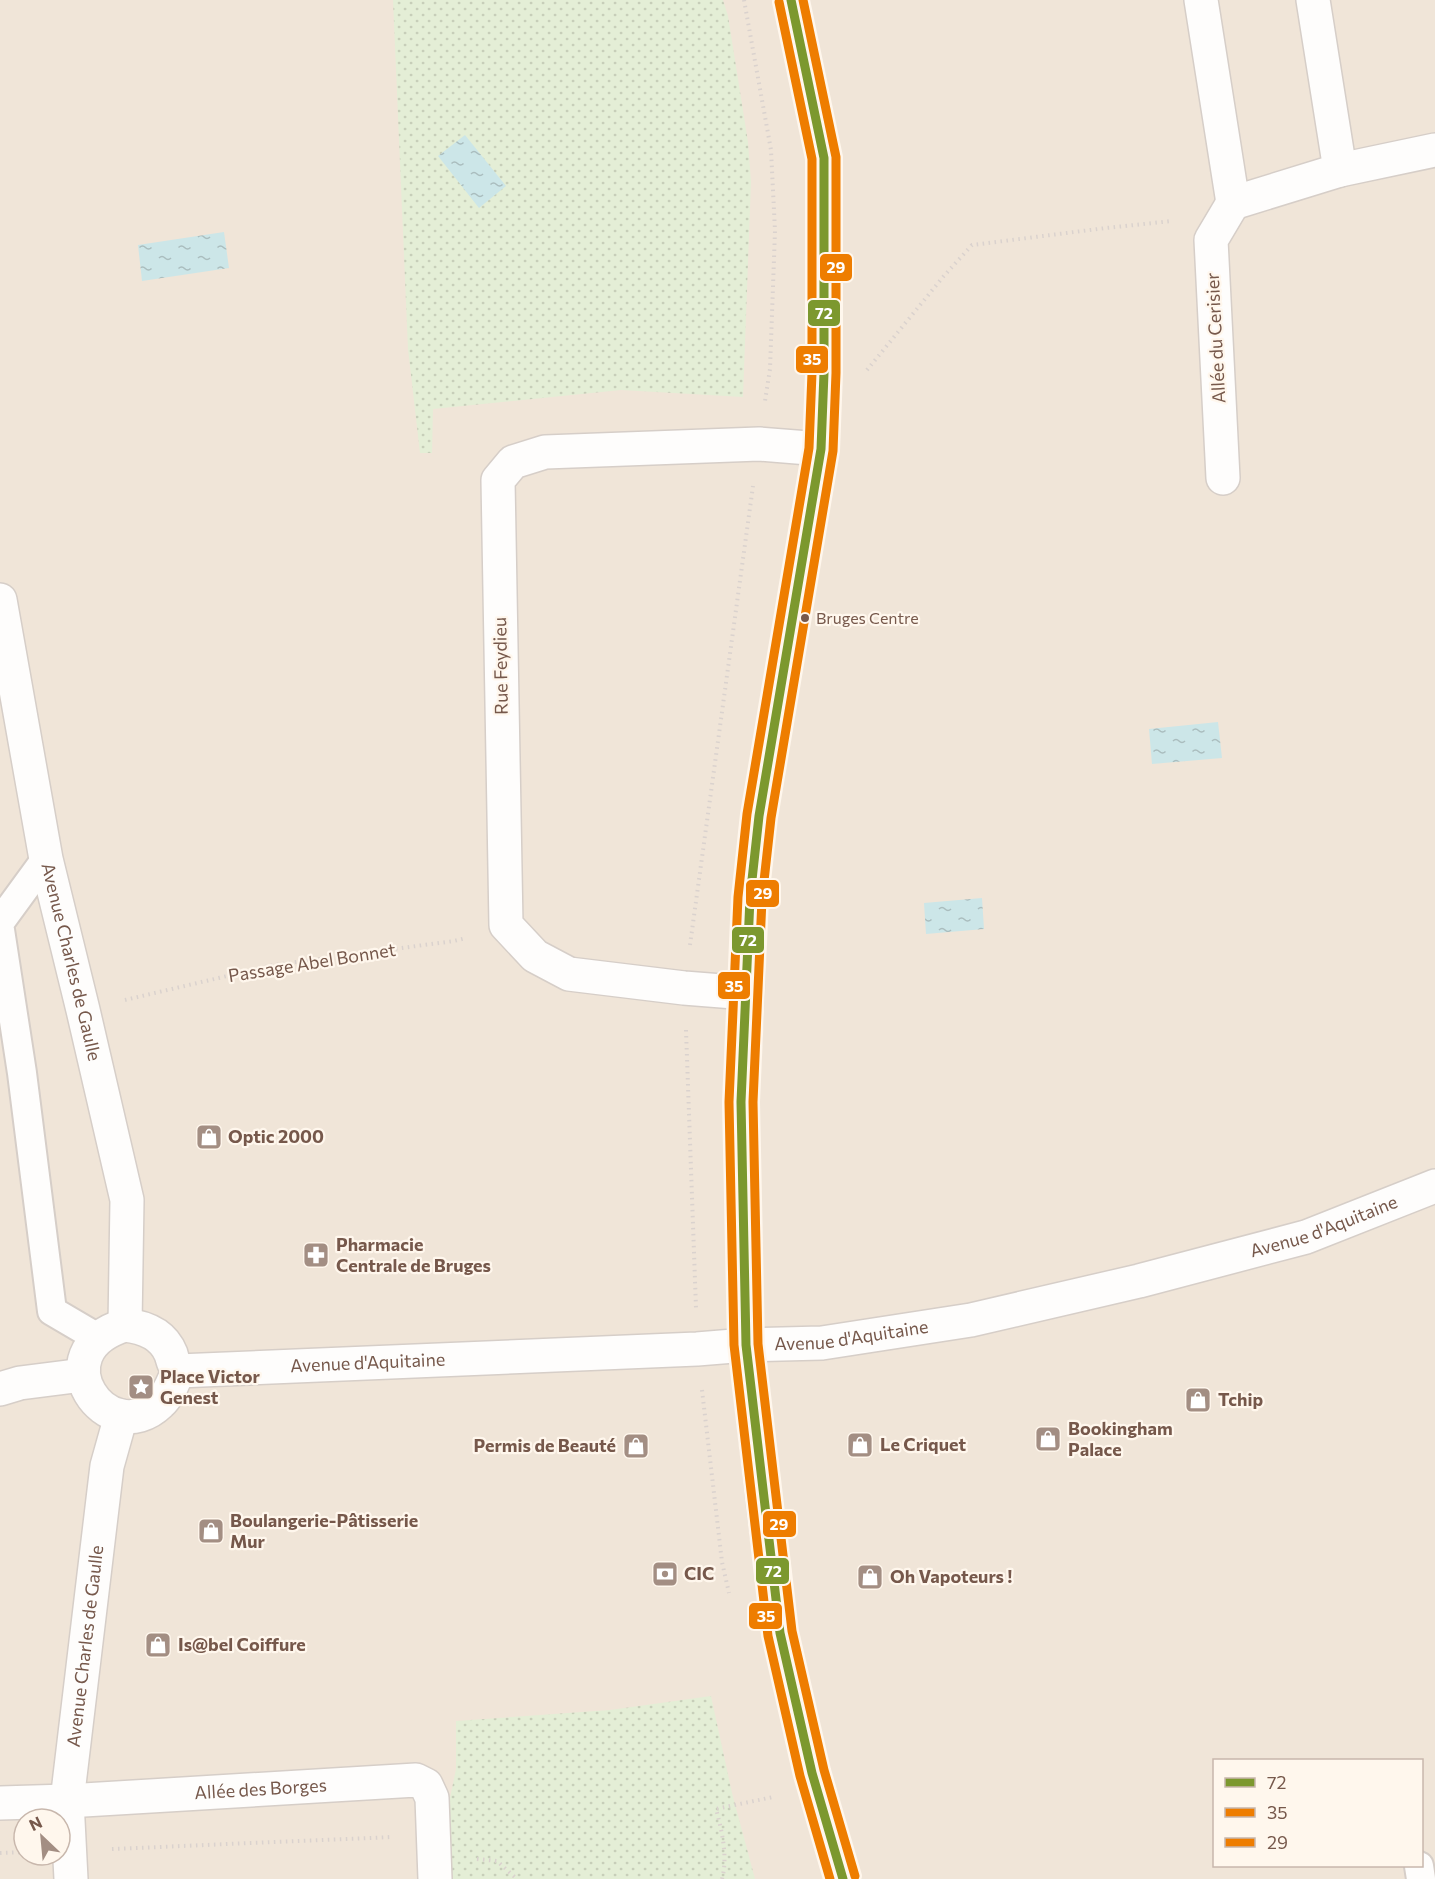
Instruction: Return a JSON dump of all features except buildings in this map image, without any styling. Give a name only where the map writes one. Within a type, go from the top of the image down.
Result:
[{"type":"street","points":[[791,0],[824,158],[824,373],[821,449],[759,816],[750,898],[741,1101],[746,1345],[780,1633],[812,1773],[843,1879]]},
{"type":"street","points":[[1201,0],[1233,203],[1340,170],[1435,150]]},
{"type":"street","points":[[1313,0],[1340,170]]},
{"type":"street","name":"Allée du Cerisier","points":[[1223,478],[1211,240],[1233,203]]},
{"type":"street","name":"Rue Feydieu","points":[[506,926],[498,480],[513,462],[545,452],[759,444],[821,449]]},
{"type":"street","name":"Avenue Charles de Gaulle","points":[[0,600],[6,671],[46,859],[126,1200],[111,1332]]},
{"type":"street","points":[[506,926],[535,956],[569,974],[747,993]]},
{"type":"street","name":"Avenue d'Aquitaine","points":[[178,1371],[822,1343],[971,1320],[1139,1281],[1306,1237],[1435,1186]]},
{"type":"street","points":[[138,1327],[152,1331],[163,1341],[178,1371],[168,1393],[159,1404],[148,1412],[135,1416],[121,1416],[107,1411],[95,1402],[87,1389],[83,1375],[84,1361],[89,1349],[111,1332],[138,1327]]},
{"type":"street","points":[[0,1389],[20,1383],[83,1375]]},
{"type":"street","name":"Avenue Charles de Gaulle","points":[[66,1807],[107,1466],[121,1416]]},
{"type":"street","name":"Allée des Borges","points":[[0,1803],[416,1780],[426,1785],[432,1798],[435,1879]]},
{"type":"lane","points":[[0,922],[46,859]]},
{"type":"lane","points":[[0,930],[22,1073],[52,1311],[111,1332]]},
{"type":"path","points":[[697,1350],[696,1267],[684,988],[770,369],[775,231],[771,150],[744,0]]},
{"type":"path","points":[[770,369],[824,373],[866,371],[972,245],[1176,221],[1233,203]]},
{"type":"path","name":"Passage Abel Bonnet","points":[[83,1010],[274,965],[454,941],[506,926]]},
{"type":"path","points":[[722,1879],[725,1866],[716,1809],[773,1797]]},
{"type":"path","points":[[72,1865],[434,1836]]},
{"type":"shaded area","points":[[0,0],[1435,0],[1435,1879],[0,1879]]},
{"type":"green space","points":[[393,0],[723,0],[728,16],[748,142],[751,182],[743,397],[621,390],[433,409],[432,453],[420,453],[408,349]]},
{"type":"green space","points":[[711,1696],[732,1793],[755,1879],[444,1879],[444,1827],[456,1769],[456,1721],[610,1710]]},
{"type":"water","points":[[465,135],[506,186],[479,208],[438,156]]},
{"type":"water","points":[[224,232],[229,268],[142,281],[138,245]]},
{"type":"water","points":[[1218,722],[1222,758],[1152,764],[1149,729]]},
{"type":"water","points":[[982,898],[984,929],[926,934],[924,903]]},
{"type":"transit line","name":"72","points":[[791,0],[824,158],[824,373],[821,449],[759,816],[750,898],[741,1102],[746,1345],[780,1633],[812,1773],[843,1879]]},
{"type":"transit line","name":"29","points":[[803,0],[836,157],[836,373],[833,451],[771,818],[762,899],[753,1102],[758,1344],[792,1631],[824,1770],[855,1876]]},
{"type":"transit line","name":"35","points":[[779,2],[812,159],[812,373],[809,448],[747,814],[738,897],[729,1102],[734,1345],[768,1636],[800,1776],[830,1879]]},
{"type":"place","name":"Bruges Centre","points":[[805,618]]},
{"type":"place","name":"Optic 2000","points":[[209,1137]]},
{"type":"place","name":"Pharmacie Centrale de Bruges","points":[[316,1255]]},
{"type":"place","name":"Place Victor Genest","points":[[141,1387]]},
{"type":"place","name":"Tchip","points":[[1198,1400]]},
{"type":"place","name":"Bookingham Palace","points":[[1048,1439]]},
{"type":"place","name":"Le Criquet","points":[[860,1445]]},
{"type":"place","name":"Permis de Beauté","points":[[636,1446]]},
{"type":"place","name":"Boulangerie-Pâtisserie Mur","points":[[211,1531]]},
{"type":"place","name":"CIC","points":[[665,1574]]},
{"type":"place","name":"Oh Vapoteurs !","points":[[870,1577]]},
{"type":"place","name":"Is@bel Coiffure","points":[[158,1645]]}]
